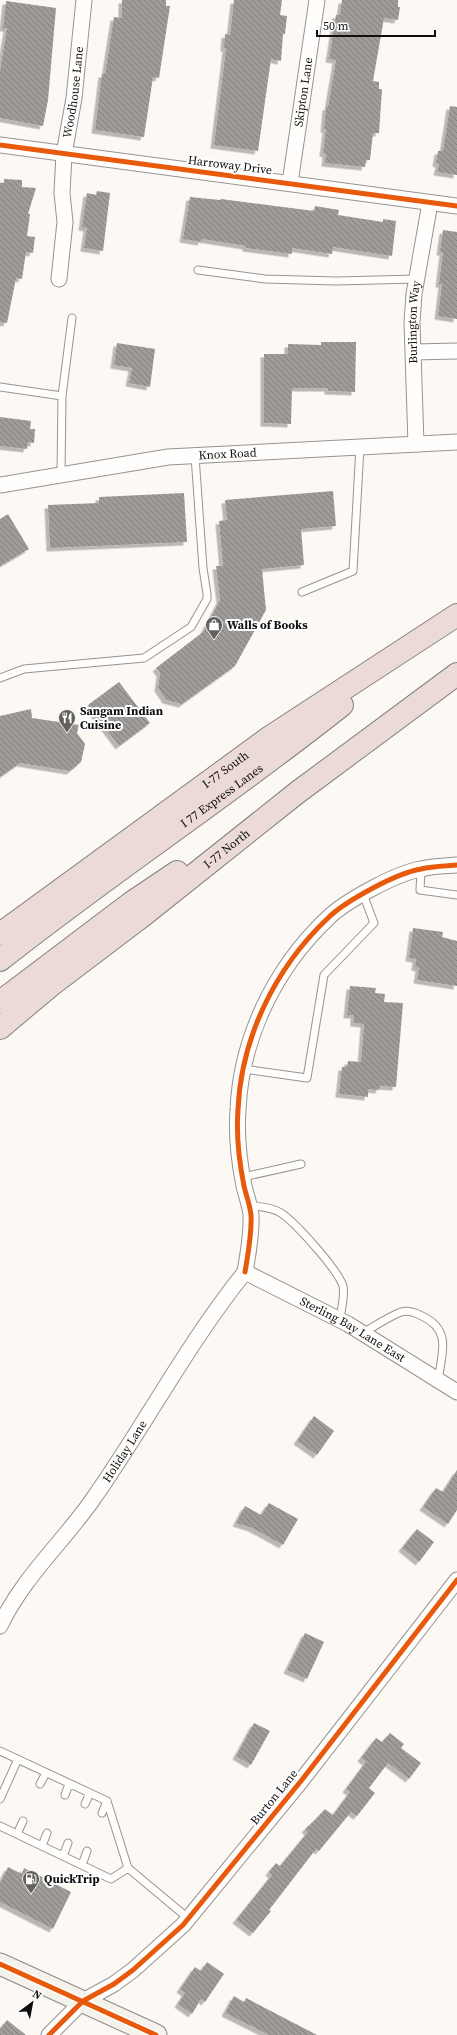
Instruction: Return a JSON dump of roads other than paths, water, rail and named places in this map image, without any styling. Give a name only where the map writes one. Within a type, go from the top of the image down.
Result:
[{"type":"highway","name":"I-77 South","points":[[0,934],[270,737],[448,621]]},
{"type":"highway","name":"I 77 Express Lanes","points":[[0,960],[105,880],[282,753],[448,621]]},
{"type":"highway","name":"I-77 North","points":[[0,1028],[50,986],[141,917],[298,792],[457,674]]},
{"type":"highway","points":[[0,1002],[131,903],[298,792]]},
{"type":"main road","points":[[0,1964],[156,2035]]},
{"type":"street","name":"Woodhouse Lane","points":[[59,279],[65,222],[62,193],[64,154],[74,98],[84,0]]},
{"type":"street","name":"Skipton Lane","points":[[290,183],[317,0]]},
{"type":"street","name":"Harroway Drive","points":[[0,145],[457,206]]},
{"type":"street","name":"Burlington Way","points":[[416,444],[412,322],[417,279],[430,203]]},
{"type":"street","points":[[414,352],[457,351]]},
{"type":"street","name":"Knox Road","points":[[0,485],[168,457],[457,442]]},
{"type":"street","points":[[245,1272],[250,1237],[250,1215],[238,1147],[238,1110],[244,1069],[252,1033],[266,999],[287,967],[308,940],[329,917],[363,894],[390,879],[421,868],[457,865]]},
{"type":"street","name":"Sterling Bay Lane East","points":[[245,1272],[363,1333],[457,1392]]},
{"type":"street","name":"Holiday Lane","points":[[0,1626],[14,1599],[91,1502],[199,1336],[245,1272]]},
{"type":"street","name":"Burton Lane","points":[[49,2035],[83,2001],[114,1984],[133,1970],[160,1947],[189,1918],[300,1781],[457,1580]]},
{"type":"lane","points":[[198,270],[265,279],[336,281],[417,279]]},
{"type":"lane","points":[[61,475],[62,396],[72,318]]},
{"type":"lane","points":[[0,387],[62,396]]},
{"type":"lane","points":[[302,592],[354,571],[360,446]]},
{"type":"lane","points":[[0,678],[24,669],[144,658],[191,627],[207,599],[203,568],[195,456]]},
{"type":"lane","points":[[421,868],[420,890],[457,895]]},
{"type":"lane","points":[[244,1069],[307,1078],[324,975],[374,924],[363,894]]},
{"type":"lane","points":[[243,1177],[302,1164]]},
{"type":"lane","points":[[248,1205],[272,1209],[281,1214],[307,1238],[330,1265],[343,1285],[340,1320]]},
{"type":"lane","points":[[363,1333],[402,1311],[415,1312],[429,1319],[440,1331],[444,1342],[438,1380]]},
{"type":"lane","points":[[0,1750],[69,1784],[107,1800]]},
{"type":"lane","points":[[0,1799],[18,1760]]},
{"type":"lane","points":[[40,1784],[46,1773]]},
{"type":"lane","points":[[65,1795],[69,1784]]},
{"type":"lane","points":[[85,1804],[90,1793]]},
{"type":"lane","points":[[107,1800],[128,1868],[189,1918]]},
{"type":"lane","points":[[102,1813],[107,1800]]},
{"type":"lane","points":[[18,1834],[23,1821]]},
{"type":"lane","points":[[0,1826],[112,1879],[128,1868]]},
{"type":"lane","points":[[42,1846],[47,1833]]},
{"type":"lane","points":[[63,1856],[68,1843]]},
{"type":"lane","points":[[82,1865],[87,1852]]},
{"type":"place","name":"Walls of Books","points":[[214,640]]},
{"type":"place","name":"Sangam Indian Cuisine","points":[[67,733]]},
{"type":"place","name":"QuickTrip","points":[[31,1894]]}]
